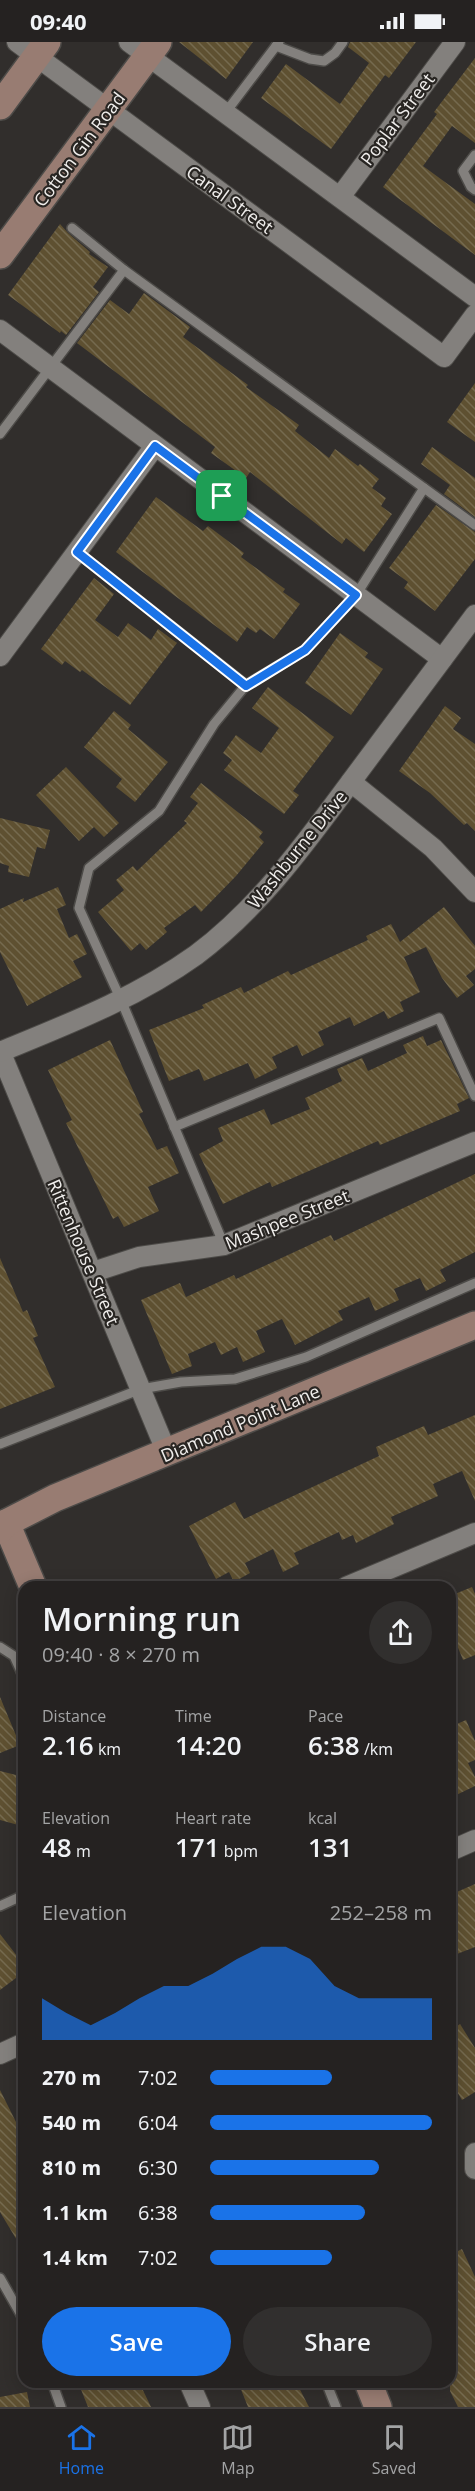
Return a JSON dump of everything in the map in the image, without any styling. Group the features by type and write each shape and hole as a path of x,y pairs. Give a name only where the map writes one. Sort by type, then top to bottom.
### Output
{"street":[{"name":"Poplar Street","path":"340,197 455,42"},
{"path":"0,106 34,47"},
{"name":"Canal Street","path":"34,47 108,109 444,357 469,337"},
{"path":"145,47 226,112 475,297"},
{"name":"Cotton Gin Road","path":"0,255 108,109 145,47"},
{"path":"469,337 475,315"},
{"path":"0,330 442,659"},
{"path":"0,656 155,446"},
{"name":"Washburne Drive","path":"0,1051 121,1000 171,972 241,917 281,875 475,615"},
{"path":"351,782 433,848 475,892"},
{"name":"Rittenhouse Street","path":"0,1051 167,1453"},
{"name":"Mashpee Street","path":"93,1272 139,1257 224,1245 475,1142"},
{"name":"Diamond Point Lane","path":"2,1525 55,1498 475,1325"},
{"path":"2,1525 30,1581"},
{"path":"360,1581 475,1533"},
{"path":"456,1848 475,1840"},
{"path":"0,2054 18,2045"},
{"path":"475,2153 475,2169"},
{"path":"192,2388 200,2407"},
{"path":"370,2388 378,2407"}],"lane":[{"path":"226,112 277,44 310,59 324,61 335,53 343,42"},
{"path":"475,155 463,171 475,190"},
{"path":"72,228 124,270 475,525"},
{"path":"0,434 124,270"},
{"path":"224,1245 121,1000 79,908 89,868 159,811 214,724 246,686 305,650 356,595 424,488"},
{"path":"77,552 246,686"},
{"path":"174,1127 439,1018 475,1096"},
{"path":"0,1444 141,1389 181,1382 235,1379 306,1357 475,1283"},
{"path":"0,1647 14,1656 18,1665"},
{"path":"0,1906 18,1898"},
{"path":"0,2278 18,2310"},
{"path":"54,2388 62,2407"},
{"path":"328,2388 336,2407"}],"building":[{"path":"179,42 253,42 226,79"},
{"path":"350,42 416,42 389,78 385,75 331,149 261,98 286,64 340,104 369,63 348,47"},
{"path":"475,58 475,143 452,126 423,166 475,204 475,255 383,187 437,114 434,112"},
{"path":"60,224 90,252 89,254 108,267 93,287 99,292 66,335 8,295"},
{"path":"144,293 190,327 183,337 299,425 295,431 329,458 335,449 379,479 372,488 386,498 381,506 392,514 364,552 346,538 342,544 250,472 246,478 211,453 215,447 77,343 110,300 129,314"},
{"path":"475,383 475,442 447,422"},
{"path":"432,447 475,478 475,517 444,494 450,485 421,464"},
{"path":"156,497 203,531 208,526 244,553 241,557 285,589 283,592 300,604 274,639 260,629 256,633 247,627 237,642 116,552"},
{"path":"436,505 475,532 475,559 435,611 404,588 408,582 389,568"},
{"path":"94,578 114,594 95,620 118,637 128,623 151,640 158,629 177,643 130,705 82,670 80,672 65,661 62,665 41,649"},
{"path":"340,633 368,653 365,657 383,669 351,715 305,683"},
{"path":"268,687 334,737 293,791 299,795 284,814 224,770 232,760 223,753 236,735 261,753 279,728 252,708"},
{"path":"445,706 461,718 453,729 475,744 475,831 467,823 464,825 430,793 399,771"},
{"path":"114,711 131,725 128,729 168,762 135,802 116,787 122,779 84,747"},
{"path":"66,767 119,823 104,837 94,827 79,841 36,795"},
{"path":"201,783 263,832 259,837 264,842 236,876 201,912 195,905 164,928 167,932 146,950 140,943 131,951 98,912 124,890 116,880 133,866 137,871 187,823 184,821 198,803 190,797"},
{"path":"0,818 50,830 45,849 37,847 29,877 8,872 9,866 0,863"},
{"path":"58,887 66,905 57,909 69,938 77,934 87,954 73,961 82,977 27,1006 0,952 0,909"},
{"path":"444,907 475,946 475,969 466,976 474,985 457,998 442,978 426,947 404,957 420,992 400,1002 404,1011 388,1019 384,1011 354,1026 350,1017 318,1032 324,1045 302,1056 297,1045 272,1057 277,1068 255,1079 248,1063 204,1081 199,1069 169,1081 149,1030 204,1008 202,1005 241,987 244,993 288,971 291,975 368,940 366,936 391,924 400,942"},
{"path":"423,1036 427,1046 441,1040 469,1098 457,1104 460,1111 380,1145 378,1141 272,1187 270,1182 223,1204 199,1154 223,1141 218,1128 264,1109 271,1125 310,1109 305,1098 342,1081 337,1069 362,1058 368,1071 407,1053 403,1045"},
{"path":"110,1040 143,1112 139,1114 157,1150 167,1146 179,1173 148,1187 159,1211 124,1227 118,1216 113,1219 66,1123 72,1120 48,1070"},
{"path":"475,1174 475,1252 440,1270 446,1281 426,1291 420,1278 394,1289 399,1300 375,1311 369,1297 338,1311 343,1320 295,1345 282,1319 256,1331 265,1352 243,1362 237,1347 221,1355 215,1342 188,1354 192,1366 172,1374 141,1300 180,1283 186,1297 234,1275 236,1279 331,1235 334,1241"},
{"path":"0,1258 23,1312 27,1310 38,1336 33,1338 55,1387 0,1409"},
{"path":"475,1415 475,1501 462,1471 433,1484 438,1496 391,1517 394,1524 356,1543 353,1535 342,1540 339,1532 294,1553 299,1564 283,1572 273,1549 245,1563 250,1573 236,1581 234,1581 229,1572 216,1579 189,1526 235,1502 244,1519 379,1456 376,1447 424,1426 428,1435"},
{"path":"472,1587 475,1594 475,1655 463,1660 456,1643 456,1594"},
{"path":"0,1697 18,1740 18,1746 0,1753"},
{"path":"466,1720 475,1741 475,1760 468,1763 475,1777 475,1786 456,1795 456,1724"},
{"path":"0,1771 18,1776 18,1825 0,1820"},
{"path":"475,1884 475,1947 457,1954 456,1951 456,1892"},
{"path":"0,1934 18,1957 18,1976 0,1990"},
{"path":"460,2024 475,2048 475,2092 462,2100 456,2090 456,2027"},
{"path":"0,2090 18,2126 18,2242 0,2212"},
{"path":"462,2249 475,2277 475,2407 458,2407 450,2391 450,2388 456,2388 456,2252"},
{"path":"80,2388 142,2388 151,2407 88,2407"},
{"path":"240,2388 299,2388 309,2407 248,2407"},
{"path":"27,2392 30,2407 0,2407 0,2397"}],"route":[{"path":"155,446 222,496 356,595 305,650 246,686 77,552 155,446"}]}
